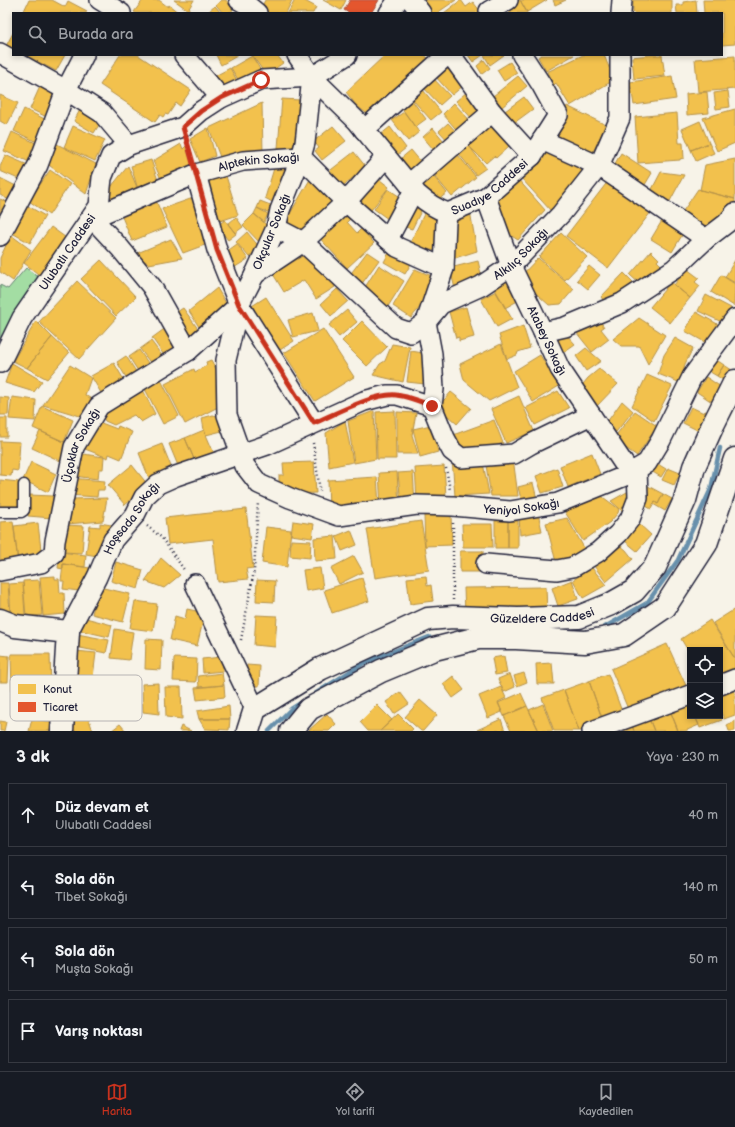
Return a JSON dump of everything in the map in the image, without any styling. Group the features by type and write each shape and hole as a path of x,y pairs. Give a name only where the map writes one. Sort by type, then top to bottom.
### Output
{"main road":[{"name":"Güzeldere Caddesi","path":"255,709 320,669 428,619 453,617 518,619 579,617 611,604 634,591 655,567 685,500 694,467 735,381"},
{"name":"Güzeldere Caddesi","path":"291,731 309,709 381,671 434,649 478,638 516,638 586,642 624,635 665,608 706,544 735,459"},
{"path":"428,619 437,626 439,632 438,640 434,649"},
{"path":"0,620 15,626 68,632 65,675"},
{"path":"248,731 255,709"},
{"path":"62,731 63,721"}],"street":[{"path":"239,0 256,12"},
{"path":"390,12 398,0"},
{"path":"411,0 420,12"},
{"path":"489,6 508,0"},
{"path":"622,0 622,12"},
{"path":"0,53 66,90 102,113 129,145"},
{"path":"0,236 38,165 66,90 83,56"},
{"path":"185,56 221,98"},
{"name":"Suadıye Caddesi","path":"298,56 312,77 357,121 386,157 425,201 437,210 448,213 488,195 532,156 558,115 542,84 523,56"},
{"name":"Ulubatlı Caddesi","path":"0,363 22,318 99,206 102,178 111,156 129,145 183,127 201,111 221,98 261,80 312,77 345,56"},
{"path":"364,130 446,56"},
{"path":"452,56 492,112 532,156"},
{"name":"Alkılıç Sokağı","path":"303,242 396,328 411,333 426,322 441,304 481,286 511,266 561,214 599,166 620,118 620,56"},
{"name":"Okçular Sokağı","path":"240,455 227,415 226,360 239,305 276,228 280,210 301,157 305,143 312,77"},
{"path":"388,239 412,187 492,112"},
{"path":"542,140 599,166 706,239"},
{"name":"Alptekin Sokağı","path":"92,218 196,174 243,161 301,157 346,202 397,247 444,268"},
{"path":"255,274 303,242 346,202 386,157"},
{"path":"196,174 217,250 239,305 312,424"},
{"name":"Atabey Sokağı","path":"488,195 511,266 560,369 591,415 633,471"},
{"path":"448,213 446,222 444,268 426,322 432,354 434,389 432,406 449,445 461,458 514,454 531,444 591,415"},
{"path":"543,332 565,326 622,303 674,269 706,239 727,223 735,213"},
{"path":"92,218 120,248 152,287 188,352"},
{"path":"276,228 303,242"},
{"name":"Üçoklar Sokağı","path":"0,571 41,563 54,553 55,541 74,446 99,406 188,352 239,305"},
{"name":"Yeniyol Sokağı","path":"240,455 245,466 259,484 290,498 339,516 417,505 453,506 510,511 558,503 625,476 647,463 661,440 692,377 735,319"},
{"name":"Hoşsada Sokağı","path":"68,632 97,577 113,540 135,515 144,497 158,484 176,476 267,445 364,401 387,395 397,395 432,406"},
{"path":"486,564 557,570 573,567 598,552 618,534 630,519 638,498 633,471"},
{"path":"195,584 255,709"},
{"path":"723,684 735,679"},
{"path":"592,731 687,696"}],"lane":[{"path":"0,512 21,512 24,510 24,485"}],"path":[{"path":"183,127 196,174"},
{"path":"312,424 323,510"},
{"path":"449,445 442,450 453,506 453,617"},
{"path":"235,668 254,571 259,484"},
{"path":"135,515 162,538 195,584"}],"green space":[{"path":"26,268 41,279 0,354 0,285 8,289"}],"building: Konut":[{"path":"29,0 52,0 65,7 68,1 87,11 86,12 23,12"},
{"path":"143,0 159,0 178,12 134,12"},
{"path":"174,0 194,0 188,10"},
{"path":"222,0 226,0 233,10 230,12 222,12 216,5"},
{"path":"265,0 292,0 286,12 260,11"},
{"path":"295,0 303,0 316,7 314,12 289,12"},
{"path":"323,0 346,0 341,10"},
{"path":"419,0 456,0 438,12 427,12"},
{"path":"461,0 466,7 473,2 480,11 478,12 445,12"},
{"path":"515,0 520,0 526,12 510,12 506,5"},
{"path":"520,0 547,0 527,12"},
{"path":"553,0 566,0 555,5"},
{"path":"633,0 672,0 672,12 633,12"},
{"path":"696,0 697,12 677,12 676,5 683,5 683,2"},
{"path":"703,0 735,0 735,44 723,45 723,12 704,12"},
{"path":"215,6 220,12 208,12"},
{"path":"12,35 12,49 6,46"},
{"path":"27,56 64,56 56,71"},
{"path":"119,56 140,56 191,90 180,106 176,103 168,115 165,114 163,117 160,115 155,122 100,85"},
{"path":"216,56 237,56 221,65"},
{"path":"252,56 263,74 242,86 231,68"},
{"path":"253,56 278,56 283,63 266,75"},
{"path":"384,56 426,56 431,62 372,118 356,105 346,92"},
{"path":"469,56 482,56 473,62"},
{"path":"485,56 503,56 490,65"},
{"path":"540,56 572,56 546,71 538,57"},
{"path":"581,56 604,56 614,80 570,106 556,83 554,85 547,72"},
{"path":"662,56 665,76 634,79 632,57"},
{"path":"735,56 735,89 698,92 695,59"},
{"path":"484,60 490,68 482,74 477,66"},
{"path":"510,62 517,73 504,81 497,70"},
{"path":"446,66 464,85 452,95 435,76"},
{"path":"230,68 239,84 220,94 210,74 213,72 215,76"},
{"path":"518,76 527,86 502,107 493,96"},
{"path":"672,76 676,99 634,105 630,82"},
{"path":"432,77 450,96 440,105 422,86"},
{"path":"42,82 63,92 51,119 30,109"},
{"path":"423,90 441,112 431,120 412,99"},
{"path":"728,91 730,107 716,109 714,93"},
{"path":"467,92 485,113 475,122 456,101"},
{"path":"707,92 709,113 687,115 686,94"},
{"path":"0,95 18,103 7,125 0,121"},
{"path":"524,97 533,109 514,123 505,111"},
{"path":"282,99 300,100 296,149 278,148"},
{"path":"411,99 426,119 415,127 401,107"},
{"path":"262,103 263,154 220,157 209,128"},
{"path":"454,103 473,124 461,135 443,114"},
{"path":"567,106 606,125 590,158 551,139"},
{"path":"81,108 102,120 94,133 74,121"},
{"path":"24,109 53,123 43,145 14,131"},
{"path":"735,109 735,143 717,151 703,118"},
{"path":"404,112 419,132 408,141 392,120"},
{"path":"677,113 679,143 683,143 684,158 680,160 638,163 635,117"},
{"path":"700,121 709,143 691,150 682,129"},
{"path":"448,123 460,136 451,144 439,131"},
{"path":"73,126 105,140 95,161 64,147"},
{"path":"333,126 346,141 322,160 315,151 319,148 314,141"},
{"path":"490,126 509,146 496,158 494,156 486,163 466,143"},
{"path":"390,127 406,148 391,160 374,140"},
{"path":"208,128 215,156 200,162 190,139"},
{"path":"433,128 449,147 439,156 423,137"},
{"path":"12,132 40,145 32,163 4,151"},
{"path":"55,143 96,164 86,194 45,162"},
{"path":"709,143 714,153 696,161 691,150"},
{"path":"181,144 183,149 186,146 193,168 164,186 153,161"},
{"path":"469,146 486,168 476,175 459,154"},
{"path":"548,149 584,172 551,211 521,178"},
{"path":"411,150 426,168 414,178 399,160"},
{"path":"354,152 366,167 339,189 327,173"},
{"path":"621,153 652,173 643,188 612,169"},
{"path":"5,155 30,166 23,181 0,171"},
{"path":"458,155 476,177 452,197 434,175"},
{"path":"735,159 735,199 700,190 705,165"},
{"path":"151,160 160,186 139,193 131,166"},
{"path":"275,165 290,170 276,204 265,198"},
{"path":"128,166 139,192 115,205 107,192"},
{"path":"50,170 70,184 49,215 29,201"},
{"path":"661,172 684,175 670,201 649,195"},
{"path":"431,173 447,193 434,203 418,183"},
{"path":"226,176 238,215 217,222 205,182"},
{"path":"312,176 339,204 299,238 284,224"},
{"path":"375,176 389,187 368,214 354,203"},
{"path":"612,176 654,208 608,268 566,236"},
{"path":"516,177 545,210 518,240 507,233 496,200"},
{"path":"0,178 20,188 13,202 0,195"},
{"path":"388,189 402,198 388,219 374,209"},
{"path":"698,189 735,199 735,203 703,236 679,217"},
{"path":"196,197 210,243 183,253 162,209"},
{"path":"155,198 167,227 132,241 120,212"},
{"path":"0,199 12,204 0,228"},
{"path":"260,201 273,206 270,213 257,208"},
{"path":"408,204 423,207 412,229 402,226"},
{"path":"28,206 45,216 30,243 12,233"},
{"path":"257,208 268,214 264,222 254,214"},
{"path":"342,208 351,218 347,222 357,233 361,229 374,243 347,268 315,233"},
{"path":"470,211 477,251 452,259 455,218"},
{"path":"425,212 445,217 440,252 409,245"},
{"path":"254,214 269,227 261,244 243,225"},
{"path":"666,214 687,227 672,252 651,239"},
{"path":"236,217 243,227 235,233 228,224"},
{"path":"225,220 236,234 228,240 217,226"},
{"path":"51,227 69,240 42,277 24,263"},
{"path":"247,232 260,248 249,257 236,242"},
{"path":"561,233 587,257 565,280 539,257"},
{"path":"11,235 31,250 13,281 0,272 0,258"},
{"path":"171,239 182,258 149,264 135,254"},
{"path":"237,244 248,259 232,269 222,255"},
{"path":"391,249 412,262 405,274 384,262"},
{"path":"651,251 659,259 657,261 663,267 644,288 630,275"},
{"path":"367,252 379,260 361,285 349,276"},
{"path":"307,253 318,259 335,287 316,299 304,280 284,292 273,274"},
{"path":"538,258 574,289 561,304 549,305 519,278"},
{"path":"101,260 136,297 116,316 81,279"},
{"path":"735,260 735,283 725,277"},
{"path":"478,261 483,282 455,289 450,268"},
{"path":"379,265 404,281 387,308 362,292"},
{"path":"589,266 600,275 588,289 577,280"},
{"path":"415,269 434,277 426,300 411,318 393,306"},
{"path":"687,269 699,278 695,282 700,286 690,298 674,285"},
{"path":"624,273 640,289 609,307 601,297"},
{"path":"721,275 735,284 734,306 711,292"},
{"path":"509,276 521,299 505,308 492,285"},
{"path":"77,281 116,318 79,359 39,322"},
{"path":"671,282 690,298 670,323 650,307"},
{"path":"217,288 227,305 201,330 189,311"},
{"path":"337,289 348,301 331,316 321,304"},
{"path":"496,291 512,319 497,327 481,299"},
{"path":"706,295 731,308 724,323 698,311"},
{"path":"266,297 294,341 272,355 244,311"},
{"path":"466,307 474,337 459,341 459,337 456,338 449,312"},
{"path":"183,308 201,333 189,342 171,316"},
{"path":"347,310 357,322 339,337 329,325"},
{"path":"696,312 721,326 710,345 685,331"},
{"path":"313,313 318,331 293,337 288,320"},
{"path":"597,316 604,327 601,329 609,339 592,352 576,332"},
{"path":"639,318 665,335 648,364 639,346 621,346 613,339"},
{"path":"36,321 52,337 27,368 13,361"},
{"path":"362,321 387,347 367,366 342,341"},
{"path":"523,326 530,348 518,352 517,355 507,359 499,335"},
{"path":"167,327 184,350 168,361 152,338"},
{"path":"323,329 354,377 315,401 284,353"},
{"path":"566,334 575,344 561,354 553,343"},
{"path":"52,337 69,353 47,379 27,368"},
{"path":"675,338 693,348 685,364 681,383 658,374 664,355"},
{"path":"151,341 166,361 155,369 140,349"},
{"path":"392,344 410,347 403,382 373,375 380,364 385,361"},
{"path":"501,344 517,387 489,401 464,380 460,364"},
{"path":"586,348 601,361 586,371 576,356"},
{"path":"139,350 153,370 142,377 129,357"},
{"path":"411,351 429,354 425,384 407,382"},
{"path":"540,355 559,386 533,402 514,371"},
{"path":"126,356 140,378 130,384 117,362"},
{"path":"712,357 724,365 717,376 705,369"},
{"path":"211,360 223,382 218,413 216,408 185,424 165,384 194,369 195,372 207,365 206,362"},
{"path":"12,363 42,381 34,392 5,383"},
{"path":"114,363 127,385 104,398 91,376"},
{"path":"70,365 91,378 85,395 93,400 80,416 43,405"},
{"path":"724,365 735,372 729,384 717,376"},
{"path":"599,369 618,384 596,407 579,389 588,378"},
{"path":"647,375 672,386 654,421 632,406"},
{"path":"706,377 727,391 718,406 697,392"},
{"path":"160,378 179,416 163,424 144,387"},
{"path":"143,390 155,414 141,422 134,415 114,425 105,421 100,412"},
{"path":"558,391 569,408 535,425 526,408"},
{"path":"451,392 471,408 457,424 438,407"},
{"path":"519,396 534,431 506,443 491,409"},
{"path":"0,397 9,398 8,415 0,415"},
{"path":"12,397 36,400 35,421 9,419"},
{"path":"622,401 633,411 616,432 607,422"},
{"path":"42,406 73,420 64,442 33,428"},
{"path":"691,407 713,415 705,434 683,423"},
{"path":"374,411 376,459 354,463 348,421"},
{"path":"395,411 396,459 377,459 376,412"},
{"path":"635,411 657,426 637,456 613,439"},
{"path":"397,412 416,413 412,435 418,454 397,454"},
{"path":"213,415 225,418 222,431 206,435 202,418"},
{"path":"0,418 7,418 7,437 0,437"},
{"path":"494,420 503,443 462,458 453,435"},
{"path":"96,421 117,429 118,426 132,432 121,459 109,454 108,458 85,449"},
{"path":"345,421 353,462 329,467 326,433"},
{"path":"431,425 438,452 420,457 413,429"},
{"path":"204,430 216,458 197,466 185,438"},
{"path":"40,431 72,445 65,463 32,448"},
{"path":"185,438 197,466 181,473 169,444"},
{"path":"0,441 20,442 18,471 12,470 11,476 0,475"},
{"path":"162,444 174,474 151,483 139,453"},
{"path":"76,453 104,457 103,469 99,469 98,479 73,476"},
{"path":"592,453 600,474 568,487 560,466"},
{"path":"482,458 489,494 455,496 452,459"},
{"path":"513,458 518,496 491,496 485,459"},
{"path":"31,462 56,474 48,492 23,480"},
{"path":"314,462 316,493 284,494 284,485 279,485 279,475 284,475 283,463"},
{"path":"656,463 666,469 661,477 651,471"},
{"path":"132,465 148,485 125,505 108,485"},
{"path":"444,466 446,496 417,499 415,468"},
{"path":"557,468 563,487 542,493 536,476"},
{"path":"668,468 680,473 674,485 662,480"},
{"path":"397,472 399,505 381,506 379,473"},
{"path":"413,472 415,504 401,505 398,473"},
{"path":"377,477 379,506 329,509 328,480"},
{"path":"69,478 105,481 104,490 98,490 97,497 67,495"},
{"path":"0,480 19,482 18,500 22,501 21,509 0,507"},
{"path":"533,483 537,499 522,503 518,487"},
{"path":"648,486 663,494 658,504 655,502 651,509 639,502"},
{"path":"627,492 636,495 627,515 611,501"},
{"path":"663,494 672,499 665,511 653,504 655,502 658,504"},
{"path":"29,495 53,496 52,518 28,516"},
{"path":"600,495 619,509 618,513 610,522 583,541 565,512"},
{"path":"107,498 103,521 67,524 72,499"},
{"path":"246,509 253,568 246,569 248,579 218,582 213,539 168,544 165,518"},
{"path":"538,513 542,531 520,535 519,514"},
{"path":"451,515 452,545 425,546 424,516"},
{"path":"567,518 587,553 557,566 546,523"},
{"path":"13,521 18,562 0,564 0,522"},
{"path":"293,521 314,524 312,538 291,535"},
{"path":"421,521 429,570 375,578 367,529"},
{"path":"495,521 508,521 508,548 495,548"},
{"path":"508,521 518,521 518,548 508,548"},
{"path":"38,523 42,559 18,562 14,526"},
{"path":"100,523 111,525 109,539 103,557 86,554 90,526 100,527"},
{"path":"462,524 492,524 493,547 463,547"},
{"path":"639,524 651,535 637,551 625,541"},
{"path":"65,525 84,526 82,553 63,552"},
{"path":"266,527 291,530 287,567 262,563"},
{"path":"351,530 357,545 342,551 336,536"},
{"path":"335,536 337,559 315,561 314,538"},
{"path":"291,540 311,541 310,558 290,556"},
{"path":"621,546 633,559 606,582 594,566"},
{"path":"460,551 483,551 483,572 460,572"},
{"path":"60,552 86,555 85,567 63,564 63,569 58,568"},
{"path":"354,556 363,572 339,584 331,568"},
{"path":"161,558 180,575 164,588 145,581"},
{"path":"116,562 143,570 138,589 111,581"},
{"path":"63,564 90,568 87,592 63,589 64,581 61,581"},
{"path":"320,568 323,588 306,591 303,570"},
{"path":"592,568 606,585 583,598 573,580"},
{"path":"55,576 55,579 59,579 60,593 64,593 65,614 43,616 40,577"},
{"path":"426,576 427,586 431,585 433,601 410,604 407,578"},
{"path":"362,578 369,601 332,613 324,590"},
{"path":"39,580 42,615 26,617 23,581"},
{"path":"257,580 275,581 274,602 256,601"},
{"path":"572,580 578,599 558,606 552,588"},
{"path":"0,583 8,583 10,614 0,615"},
{"path":"23,583 25,615 11,616 9,584"},
{"path":"99,587 130,594 123,622 92,614"},
{"path":"546,587 547,612 465,613 464,588"},
{"path":"135,601 157,604 153,631 130,628"},
{"path":"187,609 205,613 197,646 170,640 175,616 185,619"},
{"path":"735,609 735,659 713,623"},
{"path":"256,615 277,616 275,647 254,645"},
{"path":"82,617 112,625 109,637 79,630"},
{"path":"710,620 735,659 735,673 723,680 723,647 687,647 687,649 681,639"},
{"path":"115,629 133,632 129,660 111,658"},
{"path":"77,634 109,640 106,653 75,647"},
{"path":"146,639 162,640 161,670 145,669"},
{"path":"667,644 687,690 631,716 611,669"},
{"path":"76,651 96,653 93,675 72,675"},
{"path":"11,654 50,654 51,675 12,675"},
{"path":"0,655 9,656 8,682 0,682"},
{"path":"504,656 507,673 495,675 492,658"},
{"path":"222,657 223,671 203,673 202,659"},
{"path":"174,658 197,659 196,682 173,681"},
{"path":"552,663 554,684 537,684 536,664"},
{"path":"247,665 260,666 259,686 247,686"},
{"path":"222,673 224,685 199,687 198,676"},
{"path":"524,673 527,682 517,686 514,676"},
{"path":"510,674 515,687 504,692 498,679"},
{"path":"608,674 624,717 604,724 589,681"},
{"path":"453,676 464,690 453,698 443,684"},
{"path":"589,681 604,724 585,731 579,731 564,690"},
{"path":"158,683 159,714 143,712 142,684"},
{"path":"224,685 225,697 197,700 195,688"},
{"path":"165,687 181,687 182,719 166,717"},
{"path":"501,687 506,698 498,702 502,712 488,718 479,696"},
{"path":"735,689 735,715 724,719 723,717 723,694"},
{"path":"564,690 579,731 554,731 542,698"},
{"path":"400,692 409,704 394,714 386,702"},
{"path":"521,693 527,706 504,716 498,703"},
{"path":"420,700 437,715 423,731 421,731 405,717"},
{"path":"687,703 687,719 696,719 699,725 685,731 678,731 668,705"},
{"path":"543,704 553,731 539,731 529,710"},
{"path":"377,705 392,720 380,731 368,731 360,722"},
{"path":"668,705 678,730 654,731 647,713"},
{"path":"229,706 230,719 199,719 197,711"},
{"path":"527,706 539,731 511,731 504,716"},
{"path":"647,713 654,731 634,731 630,720"},
{"path":"327,714 336,724 329,731 309,730"},
{"path":"398,714 413,729 411,731 380,731"},
{"path":"199,719 230,719 229,730 205,729"},
{"path":"501,719 505,731 477,730"},
{"path":"696,719 722,720 700,728"},
{"path":"630,720 634,731 613,731"},
{"path":"0,721 6,722 4,731 0,731"},
{"path":"32,721 59,723 57,731 29,731"},
{"path":"65,721 89,721 93,731 68,731"},
{"path":"735,721 735,731 729,731 727,725"},
{"path":"120,724 126,731 111,731"},
{"path":"181,726 191,731 179,731"}],"building: Ticaret":[{"path":"350,0 379,0 372,12 347,12 344,10"}],"waterway":[{"path":"605,627 647,603 678,560 711,489 720,448"},
{"path":"315,694 362,664 429,637"},
{"path":"269,731 291,709 304,701"}],"route":[{"path":"261,80 221,98 201,111 183,127 217,250 239,305 314,423 364,401 387,395 397,395 432,406"}]}
